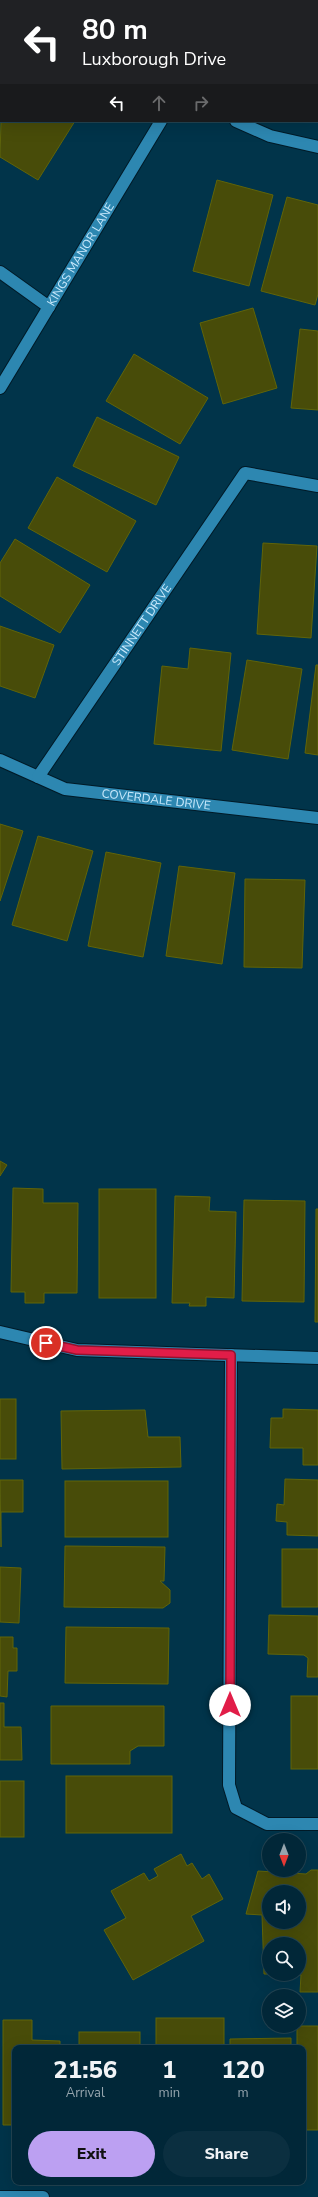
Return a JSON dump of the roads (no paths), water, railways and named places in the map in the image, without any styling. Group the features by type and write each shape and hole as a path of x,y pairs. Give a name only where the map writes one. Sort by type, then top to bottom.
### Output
{"street":[{"name":"KINGS MANOR LANE","path":"0,388 160,122"},
{"path":"238,122 270,136 318,147"},
{"path":"0,272 49,307"},
{"name":"STINNETT DRIVE","path":"38,777 244,473 318,486"},
{"name":"COVERDALE DRIVE","path":"0,760 65,789 318,818"},
{"path":"0,1332 77,1350 318,1358"},
{"path":"231,1355 229,1785 236,1808 267,1824 318,1824"},
{"path":"0,2197 43,2197"}]}
